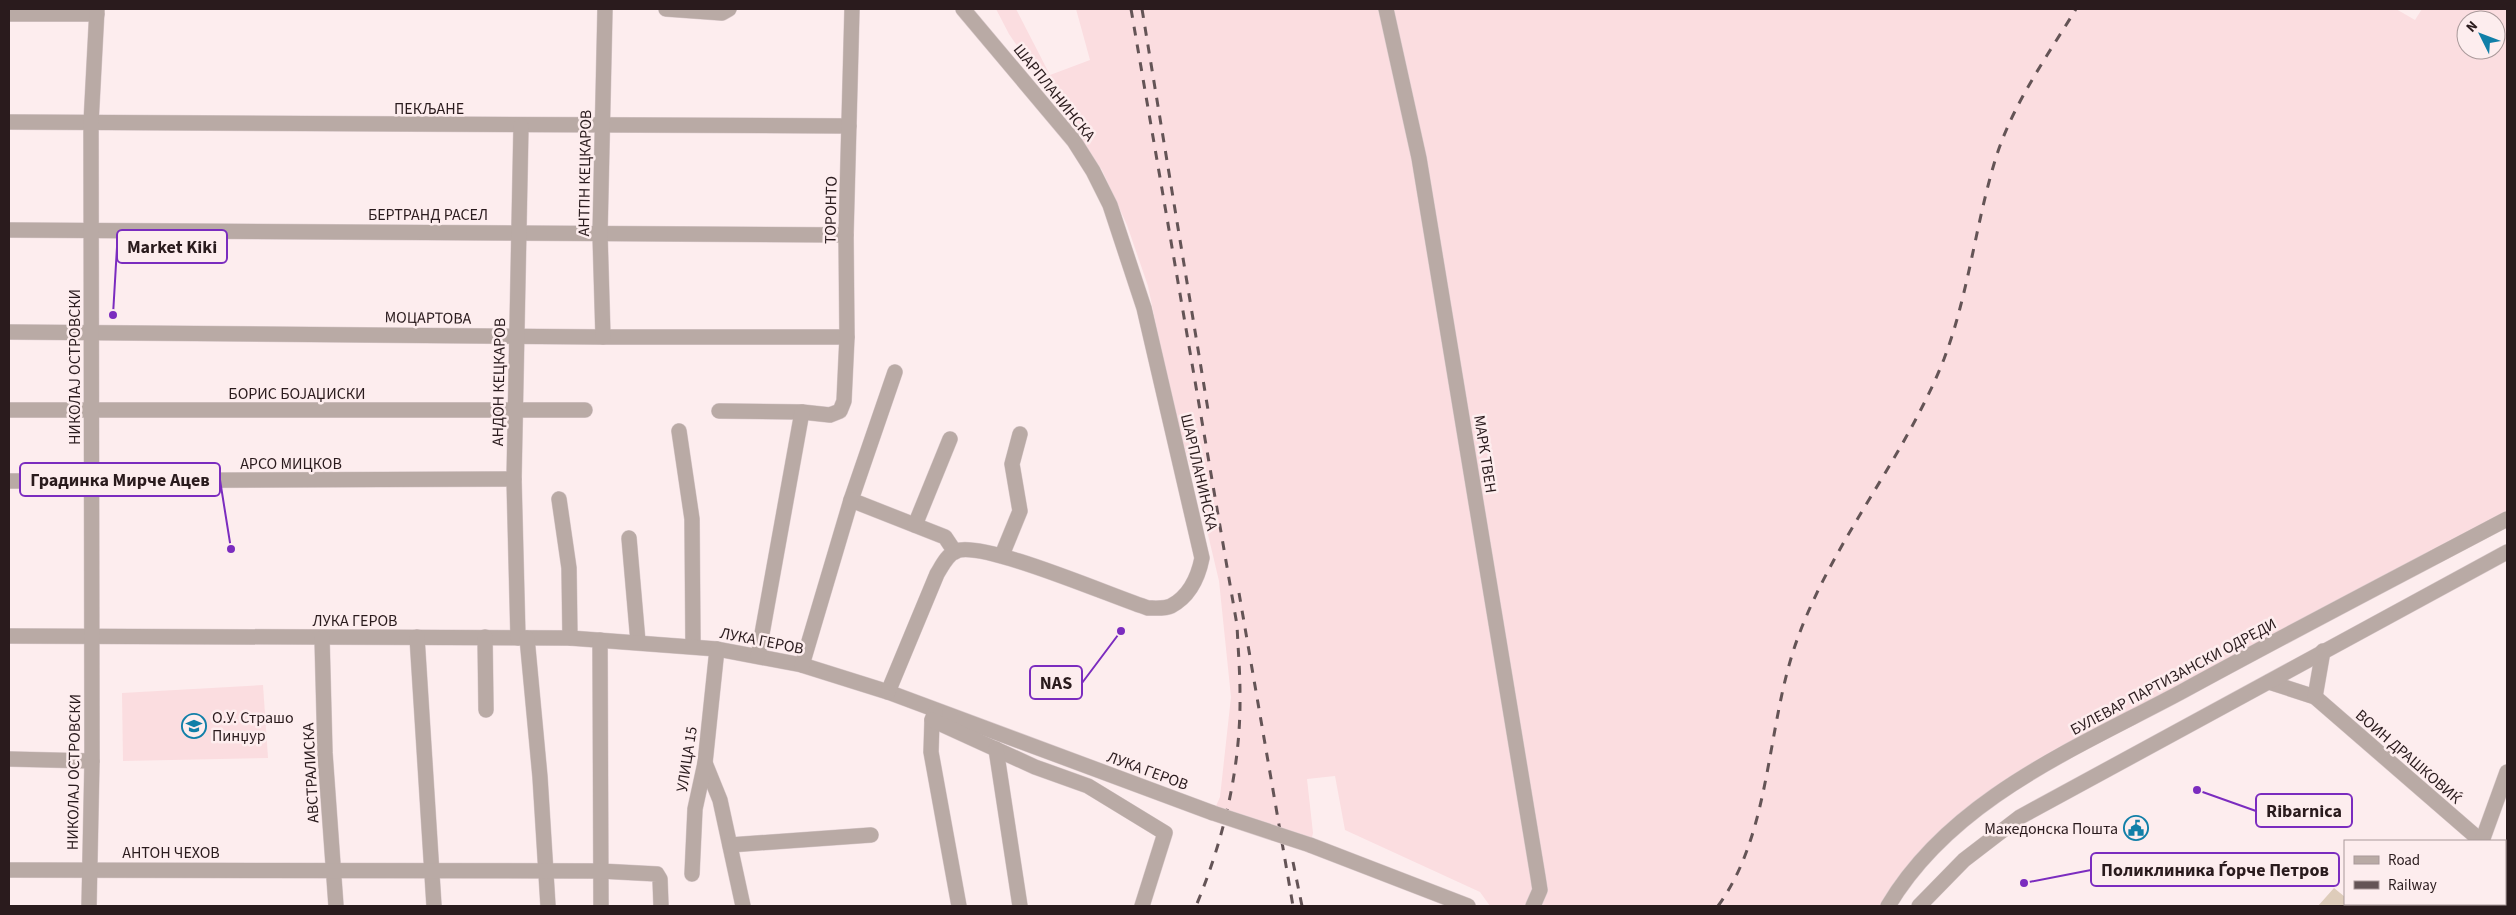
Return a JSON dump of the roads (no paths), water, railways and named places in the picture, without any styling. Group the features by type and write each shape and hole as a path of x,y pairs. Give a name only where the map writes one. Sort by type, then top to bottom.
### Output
{"street":[{"name":"АНТПН КЕЦКАРОВ","path":"603,337 600,234 605,9"},
{"path":"666,9 722,13 729,9"},
{"name":"ТОРОНТО","path":"802,412 830,415 840,411 844,400 848,337 846,235 852,9"},
{"name":"ШАРПЛАНИНСКА","path":"955,552 970,548 1002,555 1148,608 1170,607 1187,592 1198,579 1202,558 1144,308 1110,205 1093,171 1074,141 963,9"},
{"name":"МАРК ТВЕН","path":"1386,9 1419,158 1538,877 1540,890 1533,906"},
{"path":"9,14 97,12"},
{"name":"НИКОЛАЈ ОСТРОВСКИ","path":"89,906 92,761 92,331 90,230 91,123 97,12"},
{"name":"ПЕКЉАНЕ","path":"9,122 521,126 849,126"},
{"name":"АНДОН КЕЦКАРОВ","path":"521,126 514,479 523,638 540,777 544,872 548,906"},
{"name":"БЕРТРАНД РАСЕЛ","path":"9,230 846,235"},
{"name":"МОЦАРТОВА","path":"9,332 848,337"},
{"path":"802,665 851,500 895,372"},
{"name":"БОРИС БОЈАЏИСКИ","path":"9,410 585,410"},
{"path":"719,411 802,412 758,656"},
{"path":"679,431 692,519 693,646"},
{"path":"1002,555 1020,512 1012,464 1020,434"},
{"path":"915,525 950,439"},
{"name":"АРСО МИЦКОВ","path":"9,481 514,479"},
{"path":"559,499 568,568 570,638"},
{"path":"851,500 945,537 955,552 945,561 937,574 888,692"},
{"name":"БУЛЕВАР ПАРТИЗАНСКИ ОДРЕДИ","path":"1888,903 1948,832 2006,789 2097,736 2507,518"},
{"path":"628,538 638,642"},
{"path":"1919,906 1964,860 2007,825 2507,552"},
{"name":"ЛУКА ГЕРОВ","path":"9,636 570,638 693,646 758,656 802,665 888,692 934,715 1310,845 1468,906"},
{"path":"417,637 434,906"},
{"path":"485,637 486,710"},
{"name":"АВСТРАЛИСКА","path":"322,638 324,753 336,906"},
{"path":"600,640 601,906"},
{"name":"УЛИЦА 15","path":"692,874 695,809 705,763 717,649"},
{"path":"2315,697 2323,652"},
{"name":"ВОИН ДРАШКОВИЌ","path":"2269,682 2315,697 2480,840"},
{"path":"959,906 931,752 934,715 996,749 1088,786 1165,833 1142,906"},
{"path":"996,749 1020,906"},
{"path":"9,759 92,761"},
{"path":"705,763 720,800 743,906"},
{"path":"2481,840 2507,772"},
{"path":"730,845 870,834"},
{"name":"АНТОН ЧЕХОВ","path":"9,870 600,871 657,874 660,879 661,906"}],"railway":[{"path":"1131,9 1237,625 1240,721 1234,775 1215,855 1196,906"},
{"path":"1142,9 1209,416"},
{"path":"1718,906 1736,877 1749,845 1759,812 1779,707 1797,640 1812,603 1830,568 1910,431 1944,359 1959,311 1987,188 2001,143 2019,103 2076,9"},
{"path":"1239,593 1293,906"},
{"path":"1293,862 1302,906"}],"place":[{"name":"Market Kiki","path":"113,315"},
{"name":"Градинка Мирче Ацев","path":"231,549"},
{"name":"NAS","path":"1121,631"},
{"name":"О.У. Страшо Пинџур","path":"194,726"},
{"name":"Ribarnica","path":"2197,790"},
{"name":"Македонска Пошта","path":"2136,828"},
{"name":"Поликлиника Ѓорче Петров","path":"2024,883"}]}
